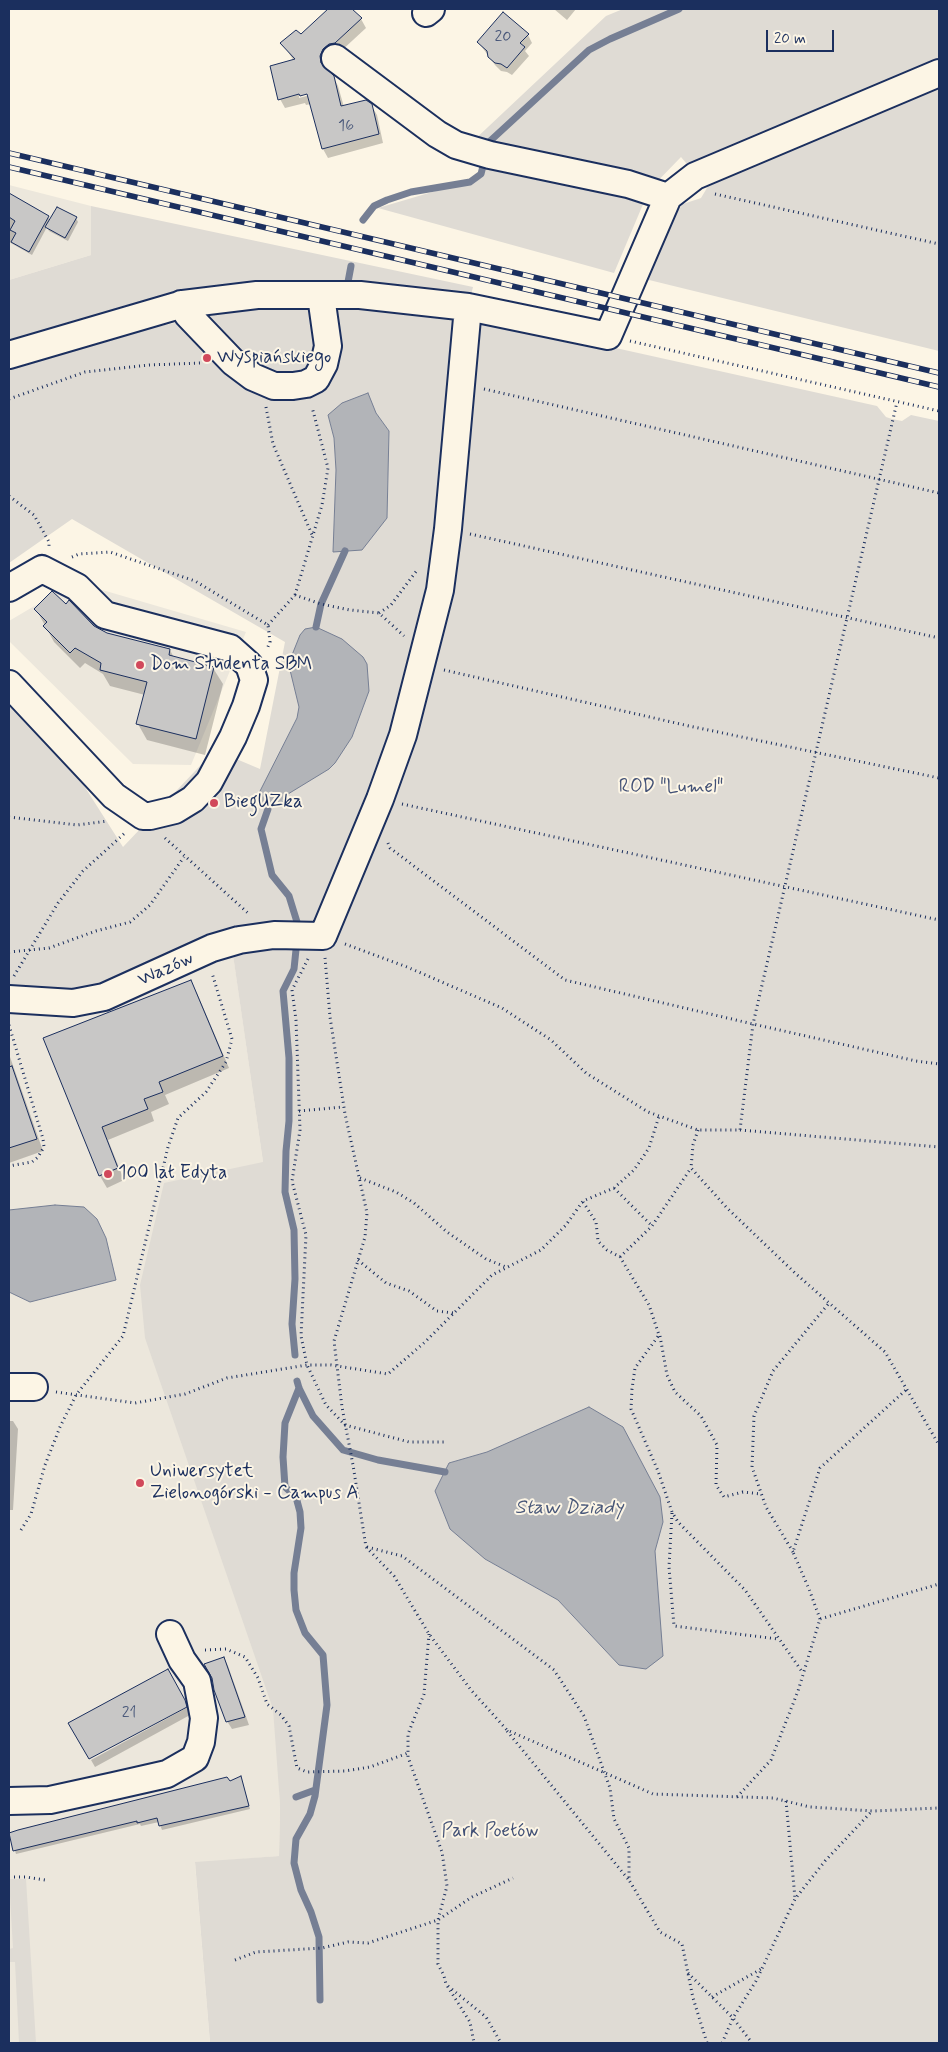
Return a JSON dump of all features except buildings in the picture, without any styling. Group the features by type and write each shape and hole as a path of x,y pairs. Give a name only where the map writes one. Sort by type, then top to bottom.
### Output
{"street":[{"path":"335,58 456,146 618,182 675,192"},
{"path":"9,355 181,304 258,295 360,295 468,307 608,336 675,192 695,176 939,73"},
{"path":"181,304 188,315 228,356 256,378 274,386 306,384 316,379 324,364 328,346 321,296"},
{"path":"316,942 380,799 430,661 448,529 468,307"},
{"path":"9,588 49,566 78,587 105,615 230,648 249,665 254,680 233,737 209,782 193,799 175,810 150,816 143,816 114,796 9,684"},
{"name":"Wazów","path":"9,999 73,1003 104,997 212,948 239,940 279,936 316,942"},
{"path":"9,1801 50,1800 167,1774 195,1758 201,1742 204,1718 197,1681 174,1643"}],"path":[{"path":"675,192 939,244"},
{"path":"608,336 939,411"},
{"path":"9,399 85,372 149,365 205,363 228,356"},
{"path":"256,378 266,407 274,444 313,538"},
{"path":"254,680 270,642 268,625 295,595 322,505 328,468 306,384"},
{"path":"475,387 939,494"},
{"path":"740,1130 753,1024 897,402"},
{"path":"9,496 34,515 49,542 49,566 79,554 110,552 195,581 268,625"},
{"path":"448,529 939,638"},
{"path":"379,613 392,604 421,565 434,558 444,557"},
{"path":"295,595 328,606 379,613 430,661 816,752 939,778"},
{"path":"380,799 939,920"},
{"path":"9,817 78,825 143,816"},
{"path":"143,816 184,857 279,936"},
{"path":"9,984 58,903 83,871 143,816"},
{"path":"386,838 390,848 564,980 916,1061 939,1064"},
{"path":"9,952 49,948 96,931 130,922 150,905 184,857"},
{"path":"316,942 292,990 296,1020 300,1130 292,1181 306,1235 301,1336 305,1365 326,1405 345,1425 409,1442 447,1442"},
{"path":"316,942 407,967 502,1008 551,1040 586,1073 648,1112 698,1130 740,1130 939,1147"},
{"path":"316,942 346,1114 367,1213 365,1237 334,1341 345,1425 354,1465 366,1547 394,1576 429,1634 471,1690 507,1730 629,1880 660,1932 682,1944 693,1998 707,2043"},
{"path":"21,1530 31,1514 45,1465 60,1427 76,1395 123,1336 168,1147 178,1118 206,1092 226,1062 232,1039 206,952"},
{"path":"9,1026 44,1147 38,1157 32,1162 9,1166"},
{"path":"299,1111 344,1107"},
{"path":"21,1387 135,1404 185,1394 227,1378 305,1365 338,1366 388,1374 425,1342 492,1276 540,1250 566,1224 583,1202 614,1188 634,1170 649,1148 659,1116"},
{"path":"620,1257 652,1226 691,1168 693,1145 698,1130"},
{"path":"691,1168 727,1208 829,1303 885,1352 939,1445"},
{"path":"360,1178 396,1192 414,1203 446,1232 486,1259 507,1268"},
{"path":"614,1188 652,1226"},
{"path":"583,1202 596,1222 598,1241 620,1257 649,1304 659,1335 667,1375 675,1392 701,1416 717,1445 716,1485 724,1497 743,1492 761,1494"},
{"path":"358,1260 386,1283 410,1291 437,1311 454,1314"},
{"path":"737,1797 771,1760 803,1673 820,1619 810,1589 793,1552 766,1507 752,1467 754,1416 773,1371 829,1303"},
{"path":"659,1335 635,1368 631,1409 658,1471 672,1512 678,1522 745,1590 803,1673"},
{"path":"793,1552 820,1468 907,1389"},
{"path":"672,1512 669,1567 674,1626 779,1639"},
{"path":"366,1547 402,1556 554,1670 584,1716 610,1788 614,1819 629,1848 629,1880"},
{"path":"820,1619 939,1584"},
{"path":"429,1634 424,1694 408,1734 408,1753 442,1852 447,1886 438,1920 438,1964 446,1984 470,2022 474,2043"},
{"path":"174,1643 226,1649 245,1657 258,1678 267,1704 281,1715 289,1726 297,1768 308,1772 345,1771 370,1767 408,1753"},
{"path":"507,1730 653,1794 773,1798 810,1807 872,1811 939,1808"},
{"path":"786,1801 796,1899"},
{"path":"722,2043 732,2018 762,1968 796,1899 825,1861 872,1811"},
{"path":"9,1877 45,1880"},
{"path":"235,1960 256,1952 322,1948 348,1942 368,1943 438,1920 472,1897 513,1878"},
{"path":"712,1997 762,1968"},
{"path":"688,1972 732,2018 752,2043"},
{"path":"446,1984 486,2017 501,2043"}],"shaded area":[{"path":"9,185 91,206 91,255 9,280"},
{"path":"75,582 246,632 191,765 133,764 9,641 9,621"},
{"name":"Uniwersytet Zielonogórski - Campus A","path":"232,947 263,1162 280,1804 279,1856 195,1863 210,2043 9,2043 9,1006"}],"green space":[{"path":"623,9 939,9 939,351 645,279 671,219 683,204 701,198 707,188 681,157 649,190 614,273 378,208 483,177 471,143 606,16"},
{"path":"91,206 473,287 469,303 343,291 9,343 9,280 91,255"},
{"path":"287,304 458,313 877,406 886,417 892,419 902,421 911,415 939,421 939,2043 210,2043 195,1862 279,1856 280,1804 273,1709 145,1338 140,1285 164,1183 263,1162 232,948 71,1006 9,1004 9,693 60,748 123,847 215,750 260,769 285,642 72,519 9,563 9,368 155,327 239,310","holes":["376,413 389,431 387,518 333,552 336,470 334,438 328,415","487,1452 663,1522 619,1665 558,1600 485,1559 450,1463"]},
{"path":"9,1879 26,1879 36,2043 19,2043 15,1962 9,1962 9,1949 13,1948"}],"water":[{"path":"368,393 376,413 389,431 387,518 362,550 333,552 336,470 334,438 328,415 342,403"},
{"path":"316,627 342,639 363,657 367,664 369,691 352,737 335,763 329,769 288,794 282,803 268,809 255,801 297,718 299,707 290,670 292,655 300,635 305,629"},
{"path":"55,1205 84,1207 97,1219 106,1238 116,1280 30,1302 9,1292 9,1210"},
{"name":"Staw Dziady","path":"589,1407 623,1427 660,1497 663,1522 655,1551 663,1656 646,1669 619,1665 558,1600 485,1559 450,1529 435,1491 449,1463 487,1452"}],"waterway":[{"path":"363,220 374,206 387,200 411,192 470,182 481,174 489,142 589,50 679,9"},
{"path":"348,282 351,266"},
{"path":"316,627 321,604 345,551"},
{"path":"268,809 261,829 272,875 289,896 297,922 297,930"},
{"path":"295,1355 292,1324 295,1279 294,1230 285,1192 289,1121 289,1058 283,991 294,969 297,940"},
{"path":"297,1381 313,1416 343,1450 378,1460 445,1472"},
{"path":"299,1388 285,1423 283,1457 285,1487 296,1497 300,1512 301,1528 294,1573 294,1590 296,1610 305,1633 323,1655 327,1705 315,1796 310,1814 296,1839 294,1863 301,1890 319,1937 320,2000"},
{"path":"296,1797 315,1790"}],"railway":[{"path":"9,153 939,373"},
{"path":"9,167 939,387"}],"place":[{"name":"Wyspiańskiego","path":"207,358"},
{"name":"Dom Studenta SBM","path":"140,665"},
{"name":"BiegUZka","path":"214,803"},
{"name":"100 lat Edyta","path":"108,1174"},
{"name":"Uniwersytet Zielonogórski - Campus A","path":"140,1483"}],"park label":[{"name":"ROD \"Lumel\"","path":"671,788"},
{"name":"Park Poetów","path":"490,1832"}]}
